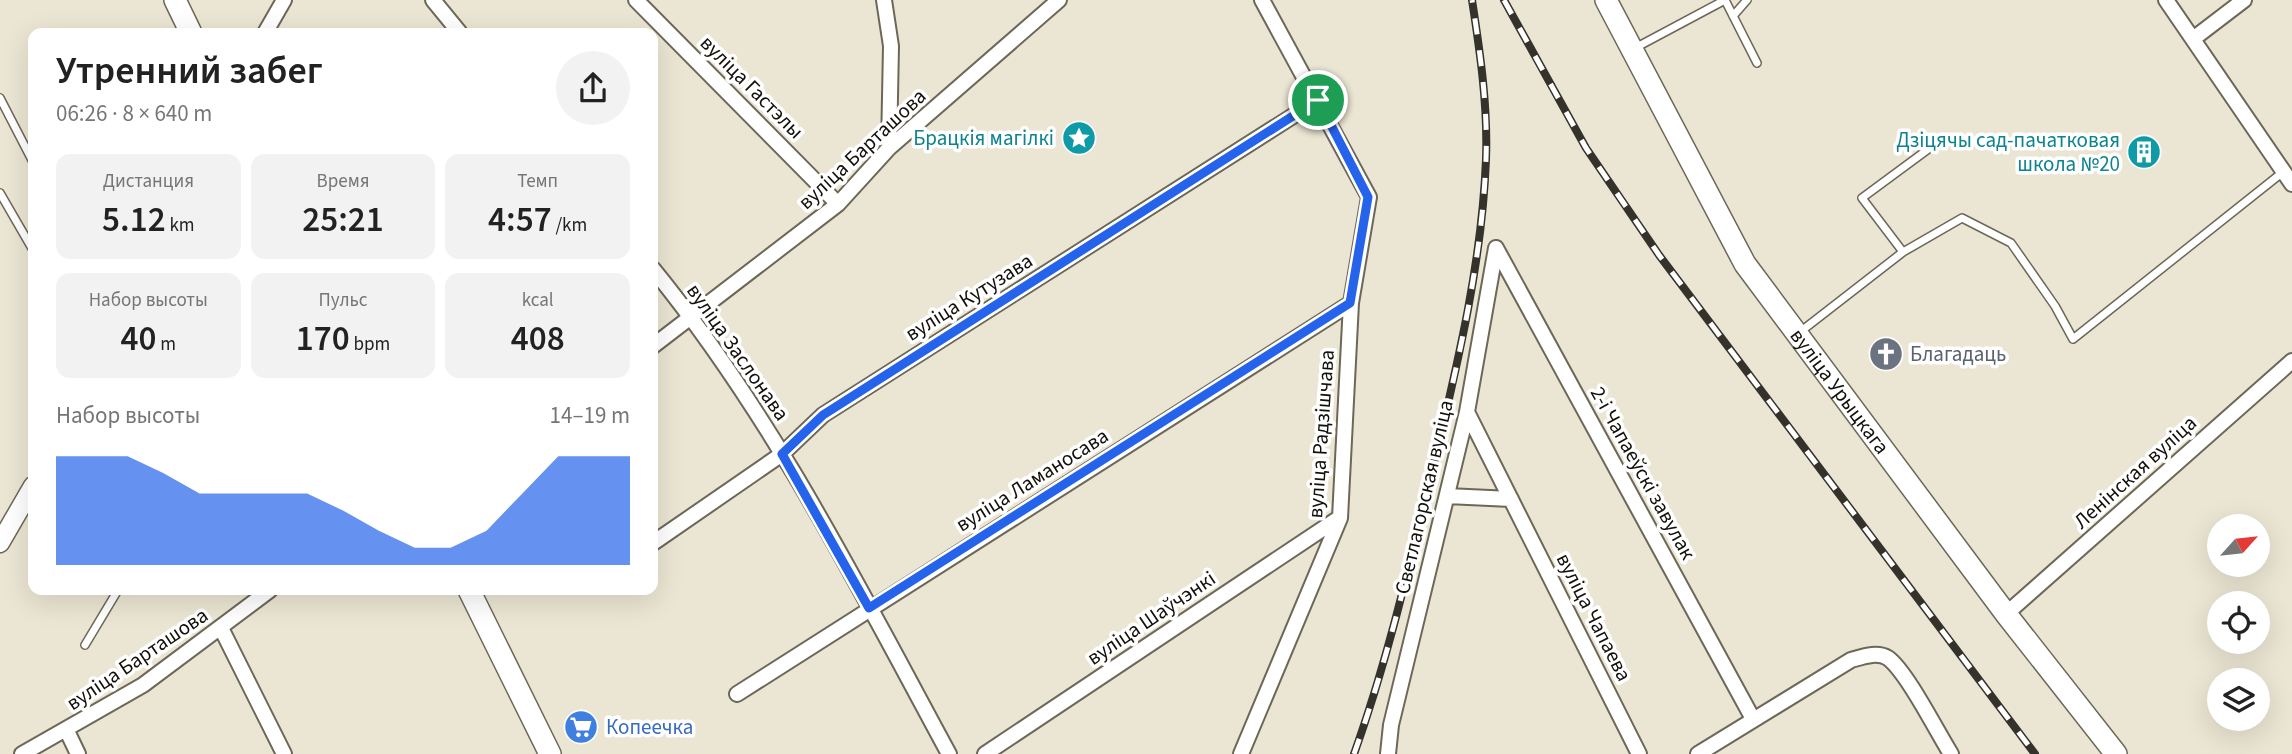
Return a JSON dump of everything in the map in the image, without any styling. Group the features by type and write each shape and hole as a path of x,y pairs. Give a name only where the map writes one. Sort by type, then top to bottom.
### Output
{"main road":[{"path":"175,0 189,28"},
{"name":"вуліца Урыцкага","path":"1606,0 1745,264 2006,614 2116,754"},
{"path":"471,595 550,754"}],"street":[{"path":"268,28 284,0"},
{"path":"433,0 456,28"},
{"name":"вуліца Гастэлы","path":"636,0 838,204"},
{"path":"884,0 891,46 889,148"},
{"name":"вуліца Барташова","path":"658,342 838,204 889,148 1059,0"},
{"name":"вуліца Радзішчава","path":"1241,754 1340,517 1350,303 1368,197 1262,0"},
{"path":"2166,0 2292,184"},
{"path":"2193,39 2244,0"},
{"name":"вуліца Кутузава","path":"658,541 782,454 823,415 1318,100"},
{"name":"Светлагорская вуліца","path":"1388,754 1391,725 1467,412 1496,248"},
{"name":"2-і Чапаеўскі завулак","path":"1496,248 1753,719"},
{"name":"вуліца Заслонава","path":"658,275 692,317 782,454 949,754"},
{"name":"вуліца Ламаносава","path":"737,694 1350,303"},
{"name":"Ленінская вуліца","path":"2006,614 2292,361"},
{"name":"вуліца Чапаева","path":"1467,412 1639,754"},
{"path":"0,543 28,495"},
{"path":"1447,496 1511,499"},
{"name":"вуліца Шаўчэнкі","path":"985,754 1340,517"},
{"name":"вуліца Барташова","path":"22,754 143,685 264,595"},
{"path":"221,628 284,754"},
{"path":"1698,754 1851,660 1871,654 1887,658 1903,678 1951,754"},
{"path":"66,731 78,754"}],"lane":[{"path":"1632,50 1725,0 1757,63"},
{"path":"1733,16 1747,0"},
{"path":"0,98 28,152"},
{"path":"1903,252 1862,198 1942,139"},
{"path":"1796,335 1903,252 1962,218 2011,243 2055,306 2073,338 2283,171"},
{"path":"0,193 28,241"},
{"path":"85,645 115,595"}],"railway":[{"path":"1354,754 1377,684 1406,579 1450,395 1473,278 1484,199 1486,119 1472,0"},
{"path":"1504,0 1586,148 1659,255 2035,754"}],"place":[{"name":"Брацкія магілкі","path":"1079,138"},
{"name":"Дзіцячы сад-пачатковая школа №20","path":"2144,152"},
{"name":"Благадаць","path":"1886,354"},
{"name":"Копеечка","path":"581,727"}],"route":[{"path":"1318,100 1368,197 1350,303 869,608 782,454 823,415 1318,100"}]}
